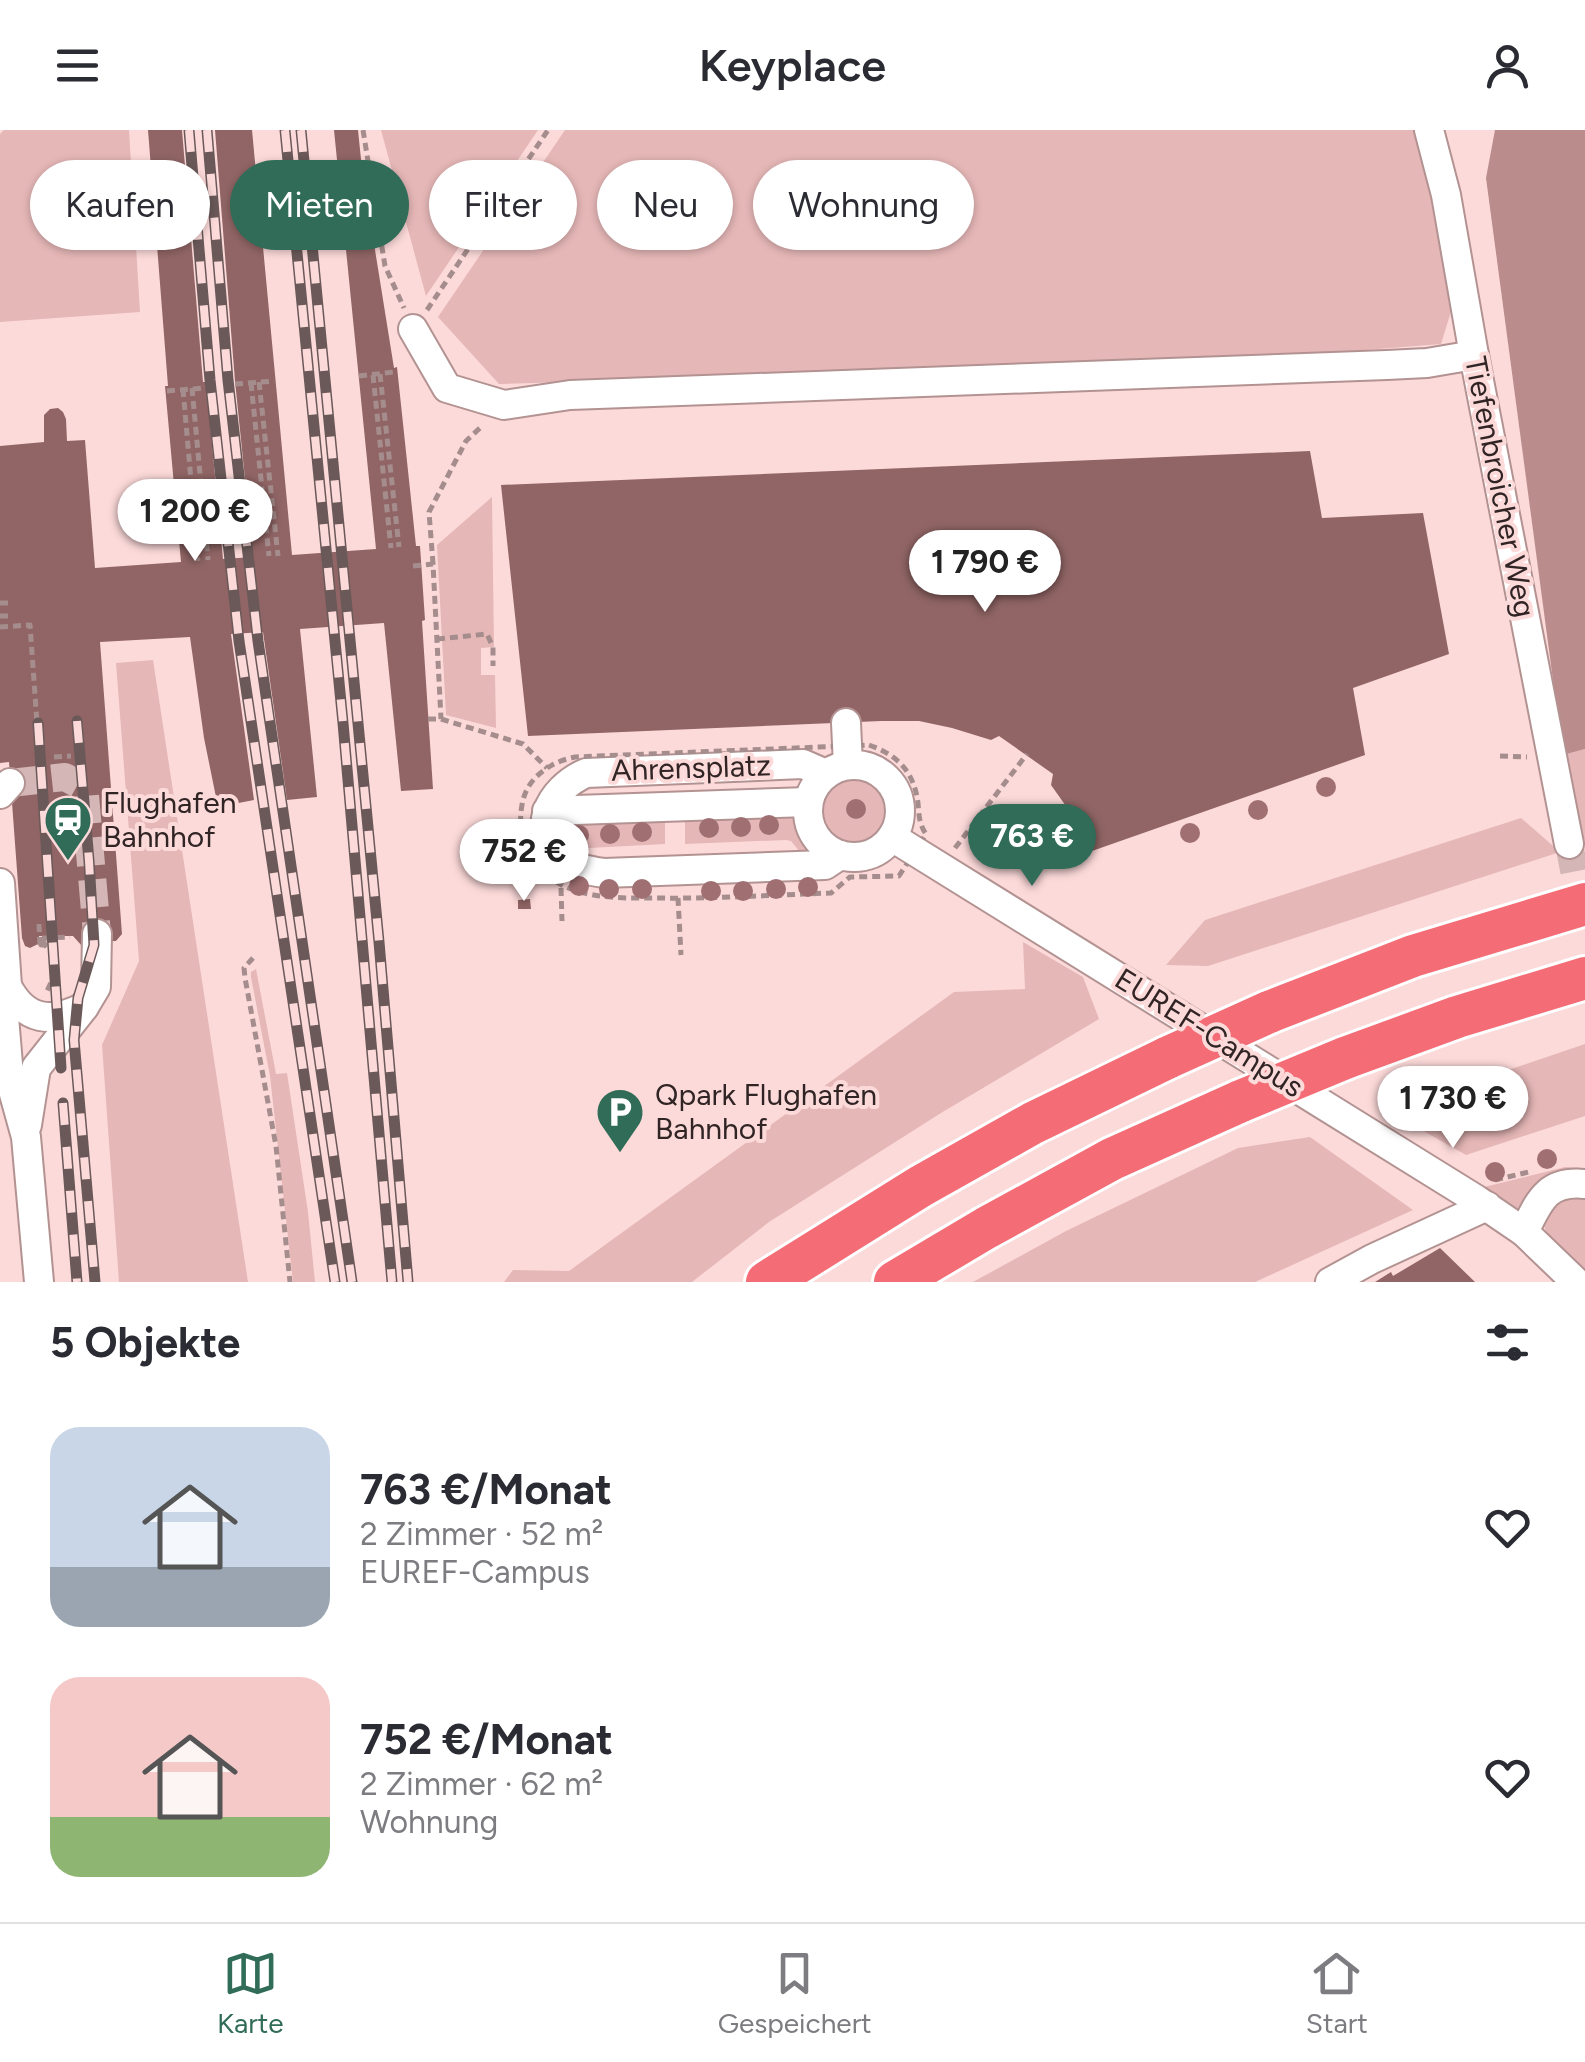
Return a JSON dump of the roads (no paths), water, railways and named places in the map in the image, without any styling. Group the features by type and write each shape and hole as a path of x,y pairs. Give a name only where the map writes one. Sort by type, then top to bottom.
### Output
{"highway":[{"path":"767,1282 921,1186 1033,1123 1169,1057 1270,1012 1414,956 1585,904"},
{"path":"895,1282 1112,1158 1241,1101 1457,1017 1585,978"}],"street":[{"name":"Tiefenbroicher Weg","path":"1430,130 1446,195 1568,844"},
{"path":"414,329 448,388 504,405 570,395 1387,365 1474,355"},
{"path":"837,769 846,724"},
{"name":"Ahrensplatz","path":"547,811 555,796 573,779 596,772 803,764 837,769"},
{"path":"860,765 872,768 896,792 900,810 897,828 879,850 854,858 828,849 818,840 808,816 808,802 814,786 837,769 860,765"},
{"path":"808,802 547,811 546,834 557,852 573,865 604,873 825,865 840,855"},
{"name":"EUREF-Campus","path":"892,837 1524,1232"},
{"path":"0,883 9,1076 26,1137 38,1282"},
{"path":"26,1137 36,1068 96,987 97,934"},
{"path":"7,986 14,1000 36,1014 61,1018 84,1007"},
{"path":"0,1174 29,1178"},
{"path":"1576,1282 1524,1232 1552,1188 1585,1184"},
{"path":"1330,1282 1487,1206"}],"tunnel":[{"path":"10,783 65,777 78,784 85,795 97,934"},
{"path":"1569,844 1584,921"}],"railway":[{"path":"189,130 210,380 239,641 335,1282"},
{"path":"207,130 228,380 258,641 352,1282"},
{"path":"285,130 392,1282"},
{"path":"301,130 408,1282"},
{"path":"77,721 94,945 78,998 74,1040 95,1282"},
{"path":"38,723 61,1068"},
{"path":"63,1103 77,1282"}],"place":[{"name":"Flughafen Bahnhof","path":"68,862"},
{"name":"Qpark Flughafen Bahnhof","path":"620,1154"}]}
